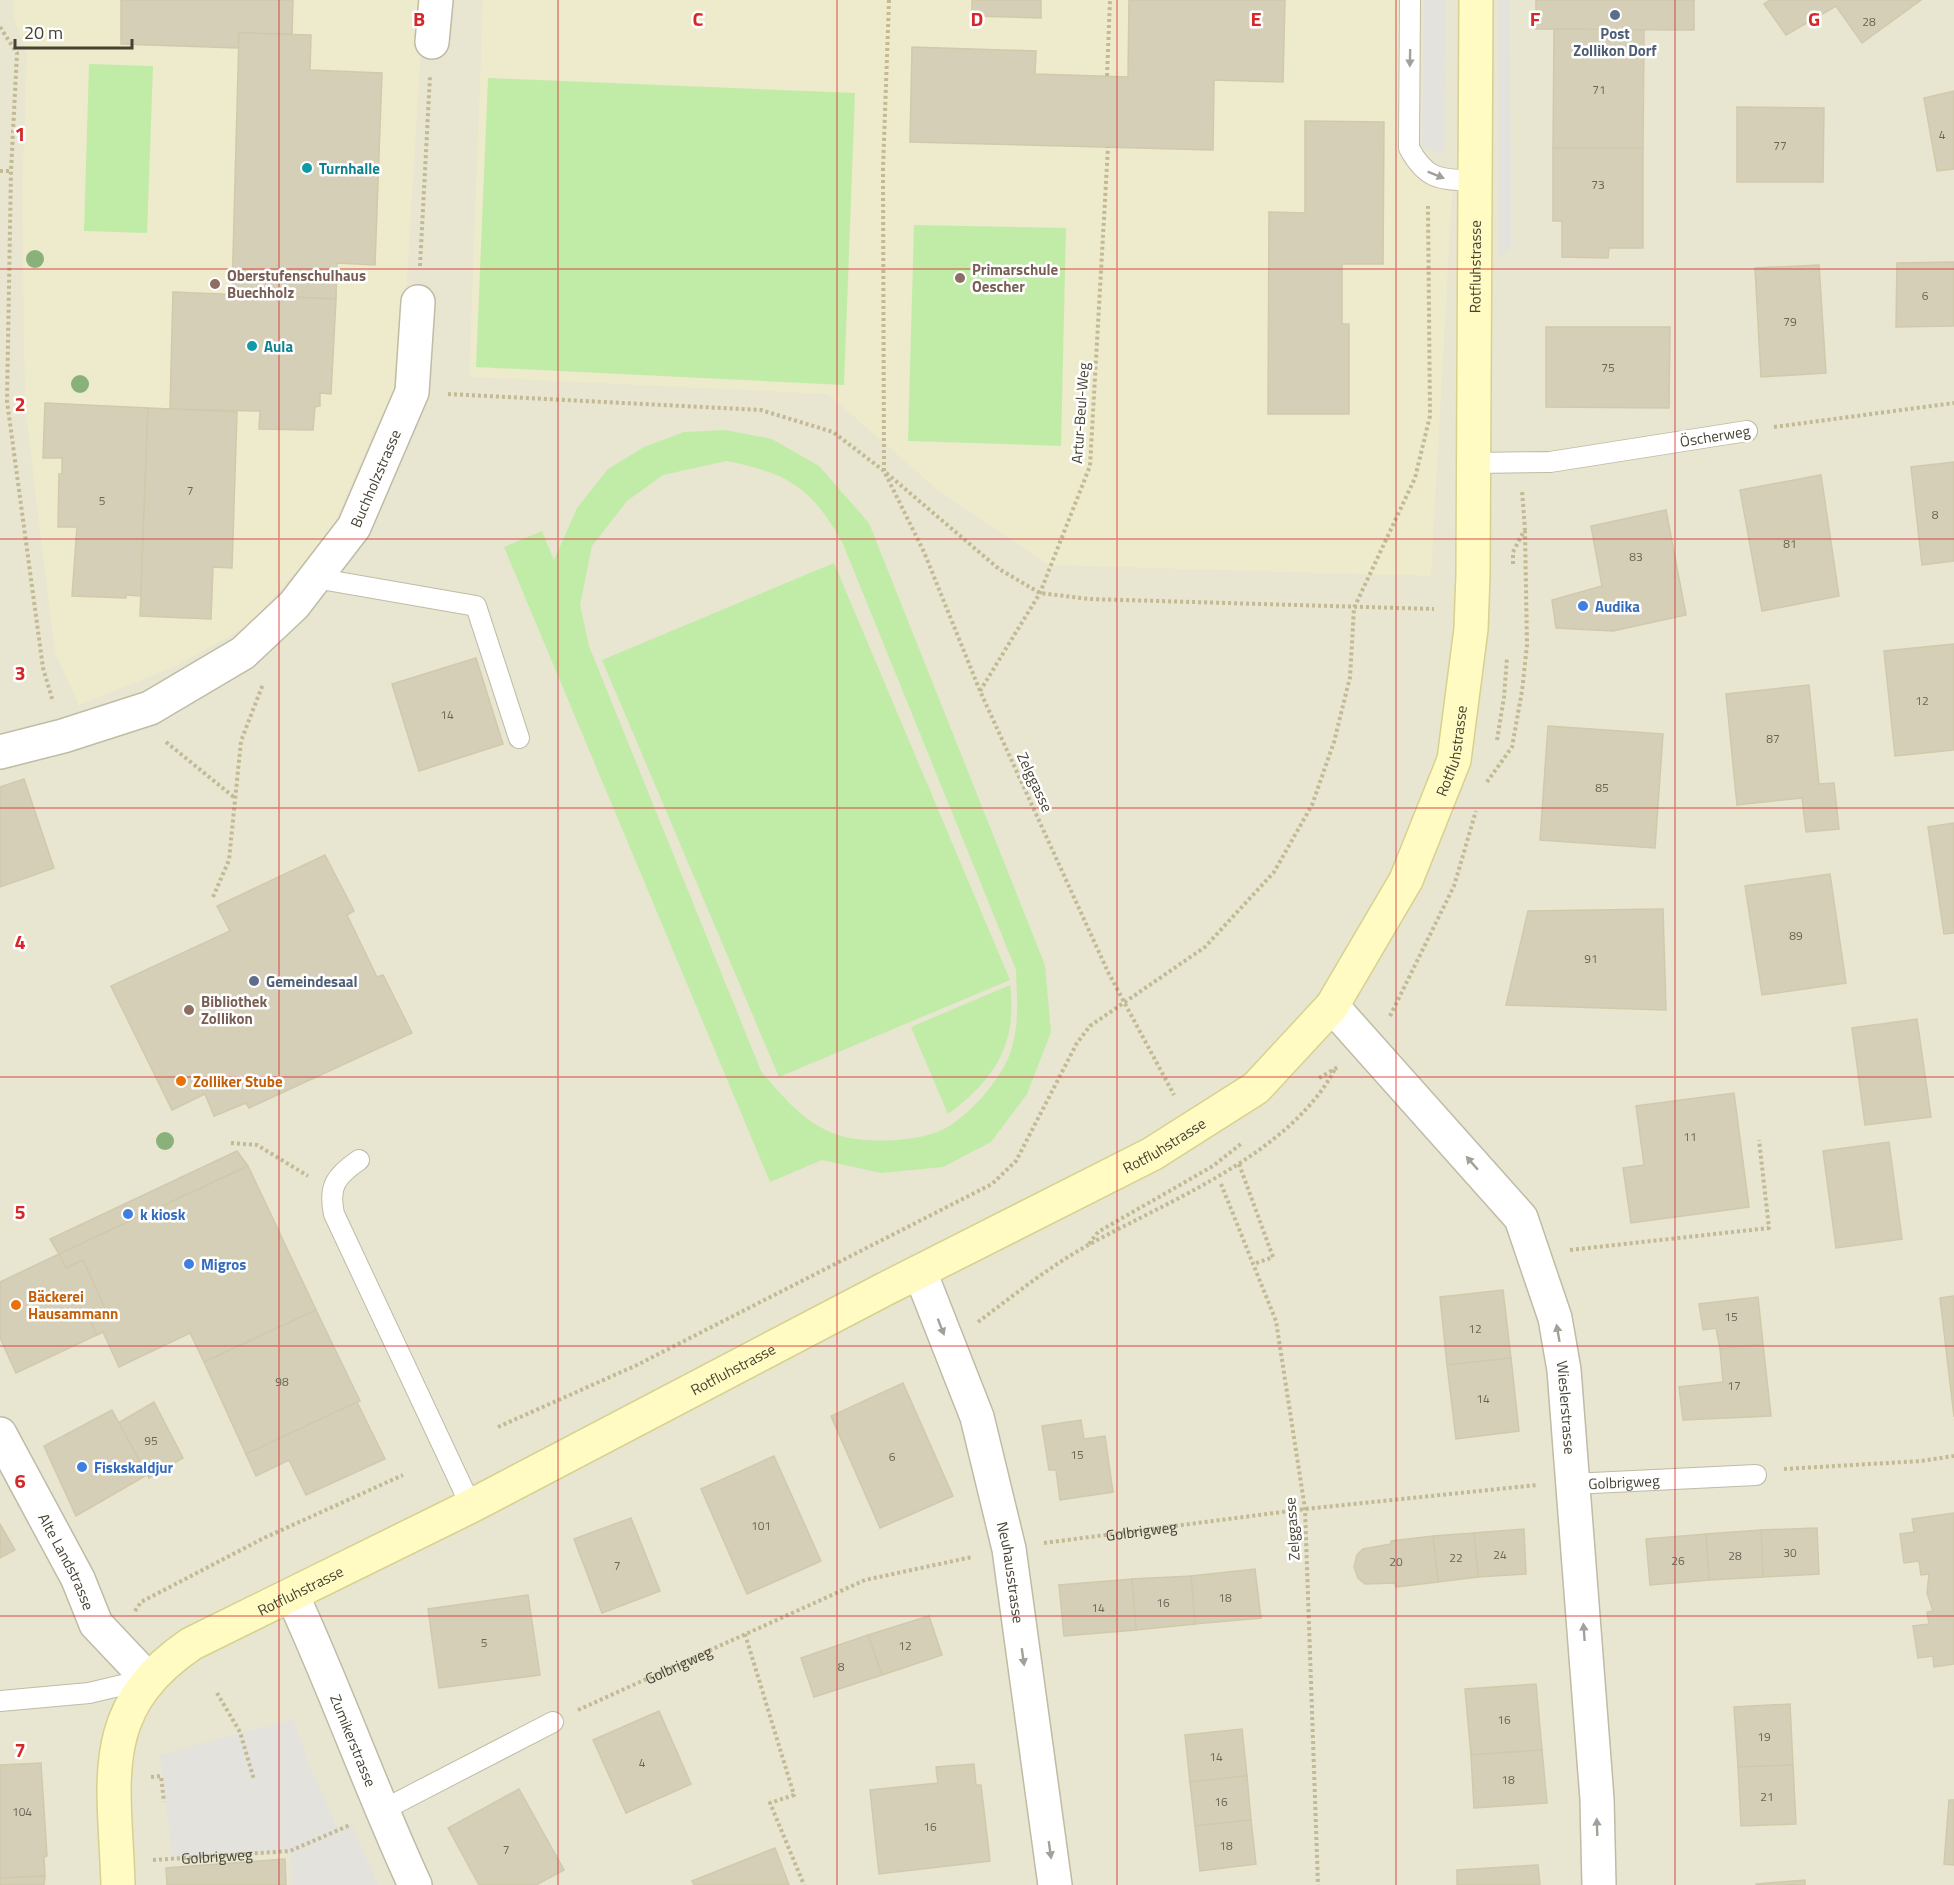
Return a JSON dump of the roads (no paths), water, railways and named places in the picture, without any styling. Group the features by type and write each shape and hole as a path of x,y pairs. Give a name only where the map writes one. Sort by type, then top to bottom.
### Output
{"main road":[{"name":"Rotfluhstrasse","path":"118,1873 116,1746 125,1716 147,1679 165,1661 191,1644 471,1506 1152,1154 1256,1088 1332,1006 1406,879 1454,760 1470,629 1475,463 1476,0"}],"street":[{"path":"432,42 436,0"},
{"name":"Buchholzstrasse","path":"0,752 63,736 150,708 243,653 294,605 354,527 412,392 418,302"},
{"name":"Wieslerstrasse","path":"1332,1006 1521,1218 1555,1318 1564,1370 1597,1799 1599,1885"},
{"name":"Neuhausstrasse","path":"920,1272 977,1417 1008,1549 1055,1885"},
{"name":"Alte Landstrasse","path":"0,1434 78,1579 96,1623 147,1679"},
{"name":"Zumikerstrasse","path":"292,1595 323,1663 381,1811 415,1885"}],"lane":[{"path":"1410,0 1409,148 1420,167 1440,178 1475,181"},
{"name":"Öscherweg","path":"1475,463 1550,462 1747,431"},
{"path":"315,578 476,606 519,738"},
{"path":"359,1160 341,1175 330,1196 334,1214 471,1506"},
{"name":"Golbrigweg","path":"1572,1484 1756,1475"},
{"path":"0,1701 89,1693 147,1679"},
{"path":"381,1811 553,1722"}],"place":[{"name":"Post Zollikon Dorf","path":"1615,15"},
{"name":"Turnhalle","path":"307,168"},
{"name":"Primarschule Oescher","path":"960,278"},
{"name":"Oberstufenschulhaus Buechholz","path":"215,284"},
{"name":"Aula","path":"252,346"},
{"name":"Audika","path":"1583,606"},
{"name":"Gemeindesaal","path":"254,981"},
{"name":"Bibliothek Zollikon","path":"189,1010"},
{"name":"Zolliker Stube","path":"181,1081"},
{"name":"k kiosk","path":"128,1214"},
{"name":"Migros","path":"189,1264"},
{"name":"Bäckerei Hausammann","path":"16,1305"},
{"name":"Fiskskaldjur","path":"82,1467"}]}
